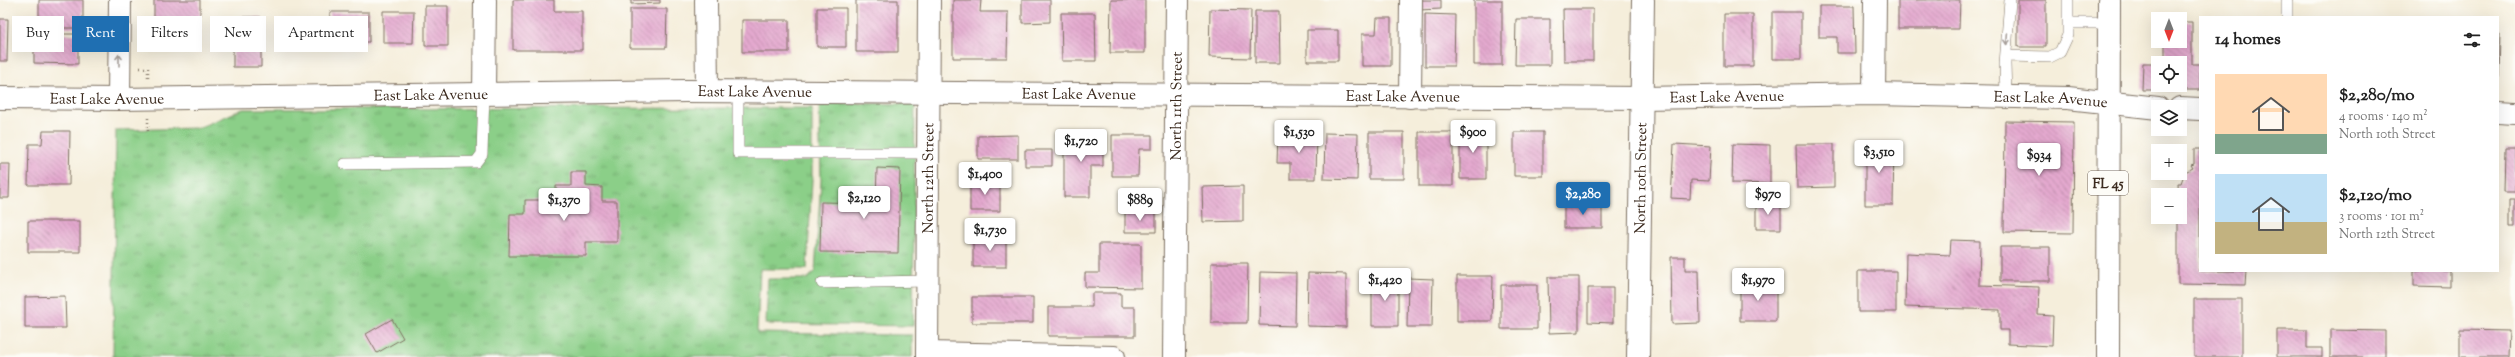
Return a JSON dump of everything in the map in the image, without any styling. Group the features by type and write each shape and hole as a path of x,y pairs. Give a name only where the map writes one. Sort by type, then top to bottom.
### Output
{"street":[{"path":"119,99 120,0"},
{"path":"484,93 485,0"},
{"path":"706,0 707,91"},
{"name":"North 12th Street","path":"927,355 929,0"},
{"name":"North 11th Street","path":"1174,357 1177,0"},
{"path":"1410,97 1411,0"},
{"name":"North 10th Street","path":"1638,357 1643,0"},
{"path":"1874,94 1875,0"},
{"name":"FL 45","path":"2108,357 2109,0"},
{"name":"East Lake Avenue","path":"0,98 119,99 707,91 1642,98 1874,94 2068,98 2151,107"},
{"path":"2187,108 2199,109"},
{"path":"2499,112 2515,112"},
{"path":"927,355 1114,357"}],"lane":[{"path":"2006,96 2006,56 2010,0"},
{"path":"2006,56 2050,57 2060,52 2068,35 2068,0"},
{"path":"2287,0 2287,16"},
{"path":"2068,23 2109,23"},
{"path":"738,91 738,153 929,153"},
{"path":"345,164 476,162 482,154 484,93"},
{"path":"822,283 928,281"}],"green space":[{"path":"819,103 915,104 913,326 766,324 768,279 807,279 815,272 821,180"},
{"path":"812,108 812,180 807,269 760,269 757,333 912,335 912,357 113,357 116,130 198,128 243,109"}],"building":[{"path":"39,0 83,0 83,16 72,16 72,28 64,28 64,16 39,16"},
{"path":"154,0 200,0 200,16 154,16"},
{"path":"513,0 554,0 554,11 582,11 582,50 513,50"},
{"path":"631,0 660,0 660,3 631,4"},
{"path":"856,0 898,0 898,52 856,52"},
{"path":"953,0 981,0 980,12 1008,12 1007,58 953,58"},
{"path":"1022,0 1050,0 1050,22 1022,23"},
{"path":"1111,0 1145,0 1145,53 1110,53"},
{"path":"1418,0 1441,0 1441,9 1419,10"},
{"path":"1474,0 1502,0 1502,65 1474,65"},
{"path":"1898,0 1960,0 1959,29 1898,29"},
{"path":"2018,0 2046,0 2046,47 2018,47"},
{"path":"425,6 448,6 448,46 425,46"},
{"path":"1819,6 1854,6 1855,53 1837,53 1837,37 1819,37"},
{"path":"817,8 846,8 846,47 817,47"},
{"path":"630,9 667,9 666,48 630,48"},
{"path":"1210,9 1251,10 1250,58 1209,57"},
{"path":"1563,9 1593,9 1593,61 1564,61"},
{"path":"383,11 414,11 413,43 383,43"},
{"path":"1255,11 1279,11 1280,63 1255,63"},
{"path":"330,12 369,12 369,42 368,16 330,16"},
{"path":"1772,12 1801,12 1801,59 1772,59"},
{"path":"1061,13 1095,13 1096,61 1062,61"},
{"path":"1425,14 1455,15 1454,66 1425,66"},
{"path":"1724,14 1753,14 1753,66 1724,66"},
{"path":"1377,18 1391,18 1391,66 1362,66 1362,34 1376,34"},
{"path":"0,19 8,19 7,61 0,61"},
{"path":"1516,19 1550,19 1550,65 1515,65"},
{"path":"742,20 789,20 789,52 742,52"},
{"path":"2187,22 2192,22 2192,64 2199,64 2199,90 2187,90 2187,56 2165,56 2165,48 2187,48"},
{"path":"1307,30 1338,30 1338,61 1307,61"},
{"path":"64,34 72,34 72,52 78,52 78,64 34,63 34,52 64,52"},
{"path":"2499,35 2500,35 2499,77"},
{"path":"233,52 261,52 261,67 233,67"},
{"path":"2143,63 2151,63 2151,90 2142,90"},
{"path":"2005,121 2074,122 2073,233 2004,232"},
{"path":"1460,129 1486,129 1486,179 1460,179"},
{"path":"43,131 70,131 69,185 28,185 29,144 42,144"},
{"path":"1278,132 1317,132 1316,179 1290,179 1290,163 1277,163"},
{"path":"1369,132 1404,132 1404,179 1369,179"},
{"path":"1419,132 1453,132 1453,186 1419,186"},
{"path":"1514,132 1543,132 1543,176 1514,176"},
{"path":"1325,133 1358,134 1357,180 1324,179"},
{"path":"1018,135 1018,159 978,159 978,136"},
{"path":"1064,135 1103,135 1103,166 1090,166 1090,197 1064,197"},
{"path":"1112,135 1152,135 1152,149 1139,149 1138,176 1112,176"},
{"path":"1865,143 1894,144 1893,205 1865,205"},
{"path":"1674,144 1711,146 1709,181 1691,180 1690,199 1671,198"},
{"path":"1733,144 1770,145 1770,184 1732,183"},
{"path":"1796,144 1834,144 1834,187 1797,188"},
{"path":"2505,148 2515,148 2515,192 2504,192"},
{"path":"2194,149 2199,149 2199,272 2246,272 2245,285 2178,284 2178,224 2187,224 2187,188 2178,188 2178,183 2181,183 2182,180 2187,180 2187,171 2193,168 2191,165 2194,164"},
{"path":"1025,150 1052,150 1052,166 1025,166"},
{"path":"0,164 10,164 9,198 0,198"},
{"path":"877,168 900,169 898,253 820,252 821,202 876,203"},
{"path":"571,172 586,172 586,186 602,187 602,201 617,201 617,242 586,242 586,256 509,256 510,214 525,214 525,200 556,200 556,186 571,186"},
{"path":"970,180 1000,180 1000,211 970,211"},
{"path":"1243,186 1243,221 1203,222 1202,187"},
{"path":"2510,199 2515,199 2515,226 2510,226"},
{"path":"1756,202 1781,202 1781,229 1756,229"},
{"path":"1564,204 1602,204 1602,228 1564,228"},
{"path":"1125,213 1156,213 1156,232 1125,232"},
{"path":"28,221 80,221 80,252 28,252"},
{"path":"973,238 1006,238 1006,267 973,267"},
{"path":"1951,240 1980,241 1979,285 2039,287 2038,315 2053,316 2052,346 2008,344 2008,330 2000,330 2000,310 1905,307 1906,253 1950,255"},
{"path":"1099,244 1141,244 1141,288 1085,287 1085,273 1099,273"},
{"path":"2000,247 2050,247 2050,281 2000,281"},
{"path":"1671,257 1685,257 1685,270 1699,270 1700,323 1672,324"},
{"path":"1211,263 1248,263 1247,323 1211,323"},
{"path":"1858,271 1896,271 1896,312 1858,312"},
{"path":"1260,272 1296,273 1295,326 1259,325"},
{"path":"2414,272 2450,272 2450,287 2414,286"},
{"path":"1308,273 1346,274 1346,327 1307,326"},
{"path":"1457,276 1493,276 1492,321 1457,321"},
{"path":"1548,277 1579,277 1579,332 1549,333"},
{"path":"1408,278 1433,279 1432,327 1407,327"},
{"path":"1372,279 1398,279 1398,326 1372,326"},
{"path":"1740,282 1776,282 1776,321 1740,321"},
{"path":"1501,285 1537,285 1537,329 1501,329"},
{"path":"1588,288 1613,288 1613,323 1588,322"},
{"path":"1092,293 1121,293 1121,307 1135,307 1135,336 1048,336 1048,307 1092,307"},
{"path":"65,296 66,328 25,328 25,297"},
{"path":"972,297 1033,297 1033,323 972,323"},
{"path":"2194,299 2242,299 2242,357 2194,357"},
{"path":"392,319 403,338 377,353 366,334"},
{"path":"2277,330 2307,330 2307,348 2322,348 2322,357 2277,357"},
{"path":"2330,330 2385,331 2385,357 2330,357"},
{"path":"2460,330 2509,331 2508,357 2460,357"}]}
